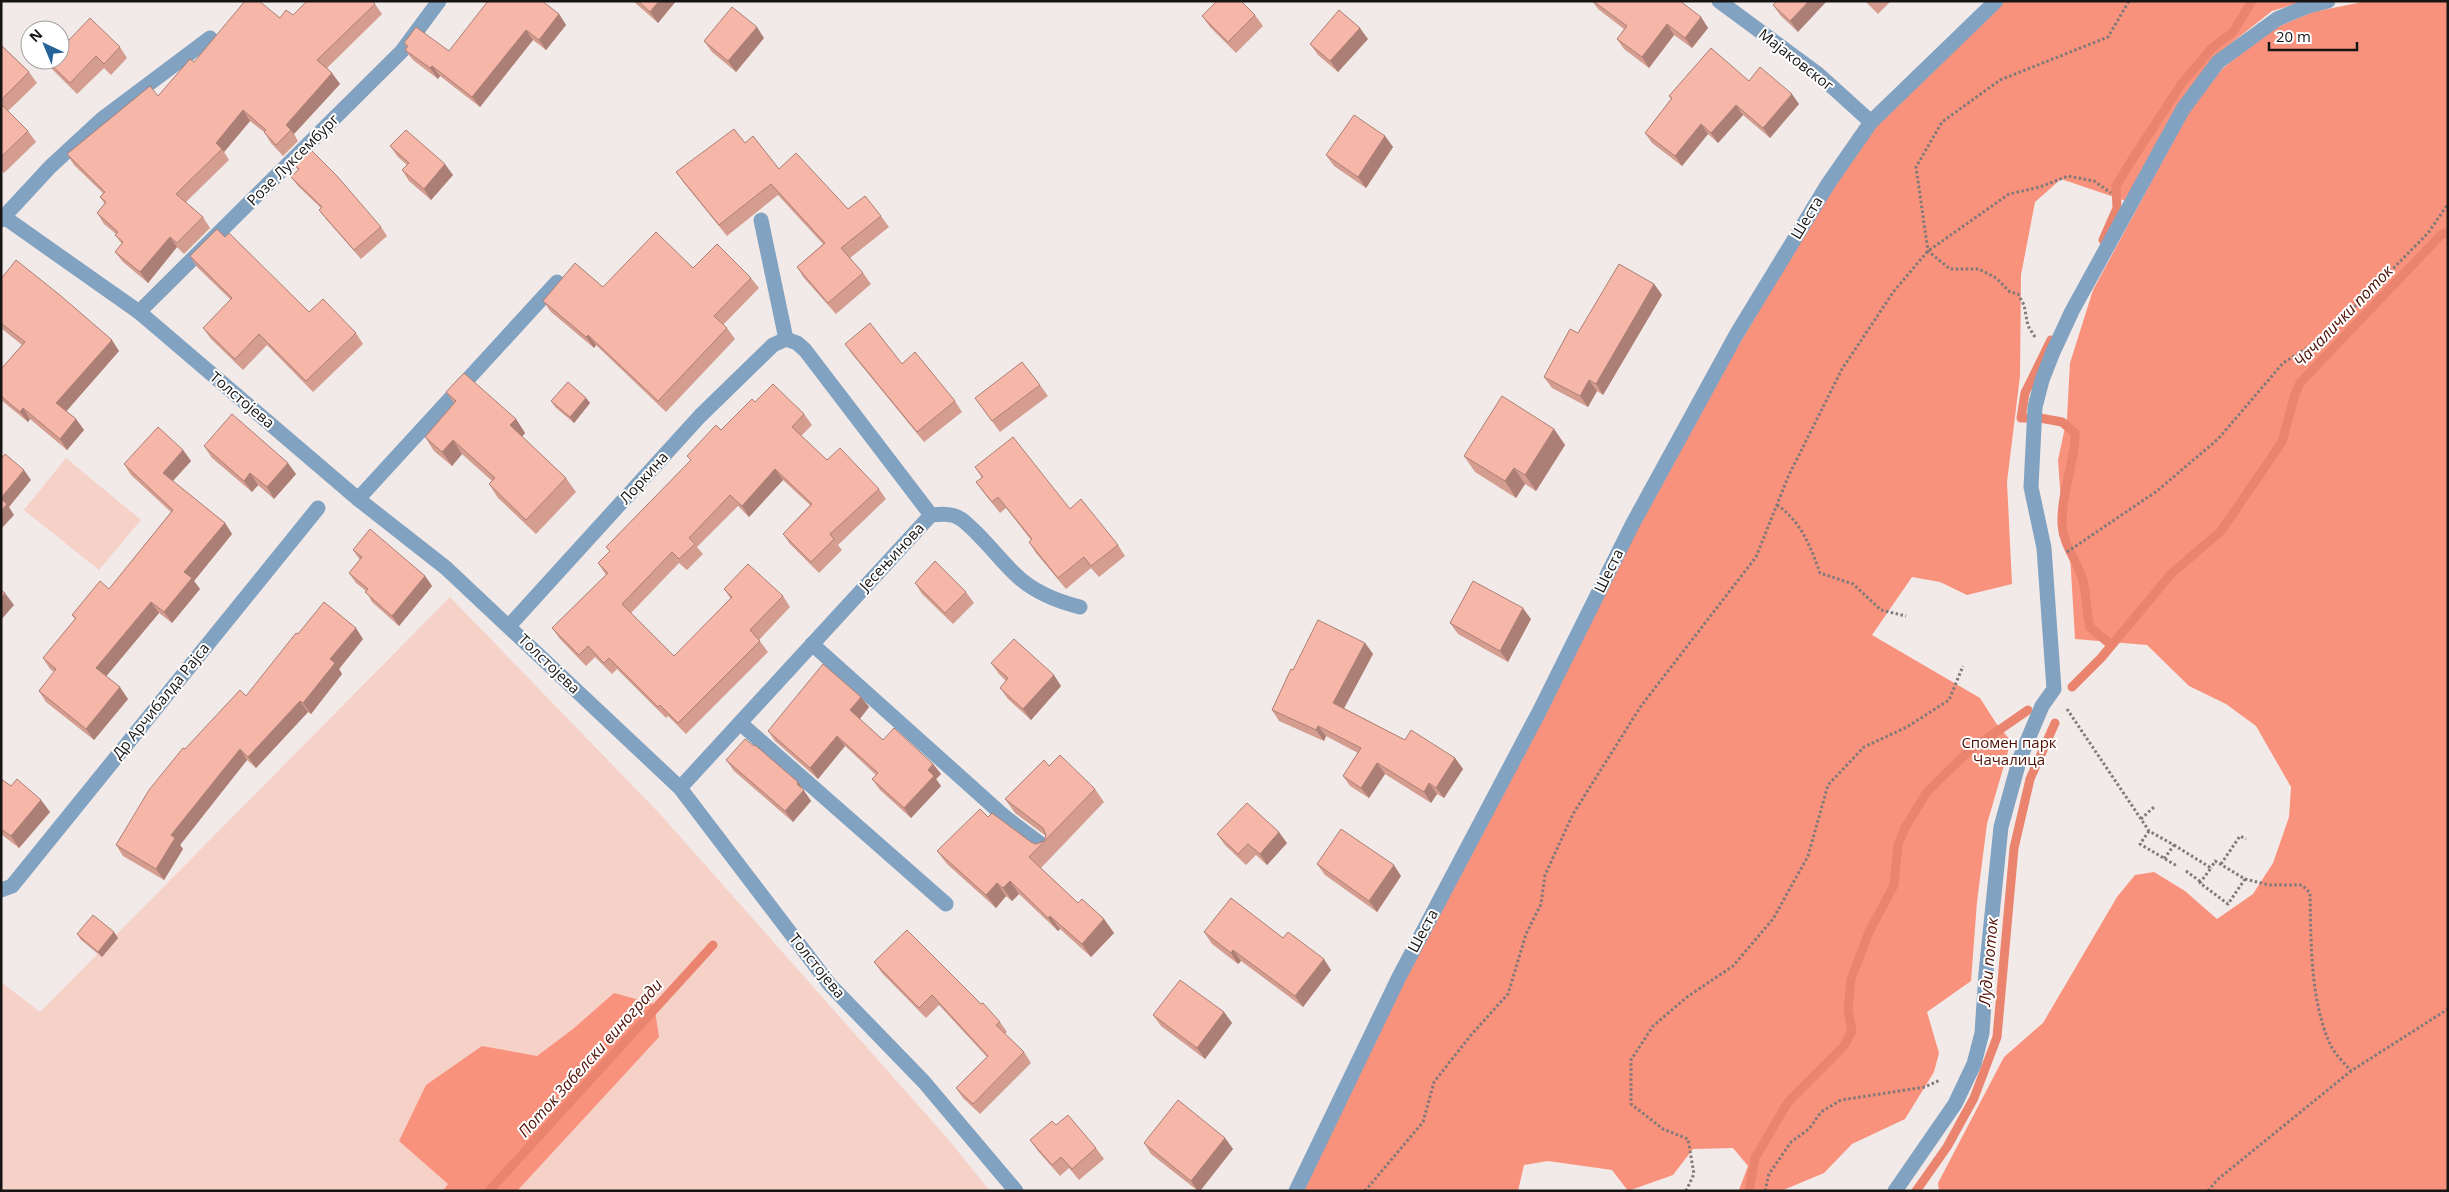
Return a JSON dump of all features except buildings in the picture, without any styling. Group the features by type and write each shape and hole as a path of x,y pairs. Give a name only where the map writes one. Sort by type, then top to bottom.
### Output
{"street":[{"name":"Розе Луксембург","path":"139,312 402,51 439,1"},
{"name":"Мајаковског","path":"1719,1 1818,74 1871,122"},
{"name":"Шеста","path":"1296,1191 1399,977 1539,712 1632,525 1736,335 1828,184 1871,122 1996,1"},
{"path":"1895,1191 1956,1104 1974,1064 1982,1033 1986,973 2001,827 2020,758 2049,687 2044,548 2031,487 2036,407 2042,380 2072,311 2183,109 2218,62 2277,19 2308,6 2328,1"},
{"path":"3,218 50,167 102,119 210,38"},
{"name":"Толстојева","path":"3,218 139,312 358,499 446,568 680,788 830,985 924,1082 1016,1191"},
{"path":"761,220 786,339 797,343 805,350 931,515"},
{"path":"358,499 557,282"},
{"name":"Лоркина","path":"509,626 700,416 773,345 786,339"},
{"name":"Др Арчибалда Рајса","path":"1,890 12,886 318,508"},
{"name":"Јесењинова","path":"680,788 931,515 948,514 960,519 1016,575 1034,589 1057,601 1080,607"},
{"path":"812,644 1005,817 1046,848"},
{"path":"740,723 946,904"}],"path":[{"path":"2039,341 2028,326 2024,305 2018,294 2010,292 1996,278 1979,269 1950,269 1928,251 1916,167 1942,122 2000,80 2108,38 2129,1"},
{"path":"1364,1191 1423,1122 1434,1082 1471,1035 1508,994 1526,934 1541,904 1544,875 1573,814 1642,706 1756,557 1788,477 1842,369 1894,291 1928,251 2009,194 2040,187 2068,176 2094,180 2115,195"},
{"path":"2066,553 2157,491 2218,439 2283,363 2320,340 2428,233 2448,204"},
{"path":"1777,505 1789,513 1794,520 1811,547 1820,573 1852,584 1881,610 1906,616"},
{"path":"1686,1191 1694,1174 1688,1138 1663,1129 1631,1104 1631,1060 1653,1026 1686,997 1733,966 1773,919 1808,856 1828,785 1864,747 1907,728 1949,700 1963,666"},
{"path":"2049,687 2149,830 2211,868"},
{"path":"2141,819 2154,807"},
{"path":"2149,830 2140,844 2176,866"},
{"path":"2221,864 2240,836 2246,840"},
{"path":"2164,859 2174,845"},
{"path":"2201,882 2215,861 2245,879 2269,885 2302,885 2310,893 2312,965 2320,1013 2330,1045 2351,1071"},
{"path":"2186,872 2228,904 2245,879"},
{"path":"2208,1191 2218,1180 2351,1071 2448,1009"},
{"path":"1765,1191 1769,1174 1791,1142 1809,1129 1821,1112 1834,1104 1841,1100 1859,1096 1925,1087 1974,1064"}],"shaded area":[{"path":"1996,1 2305,1 2272,11 2234,41 2176,107 2126,201 2061,179 2035,202 2021,275 2020,376 2007,482 2012,584 1967,595 1940,582 1912,577 1872,635 1980,698 1996,723 2011,741 1987,824 1977,902 1971,981 1927,1012 1939,1053 1934,1072 1905,1119 1852,1144 1824,1173 1781,1191 1739,1190 1748,1166 1733,1148 1693,1149 1673,1175 1628,1191 1612,1170 1548,1161 1524,1165 1518,1191 1296,1191 1632,525 1871,122"},
{"path":"2367,1 2448,1 2448,1191 1939,1191 1938,1183 2004,1057 2043,1023 2117,897 2135,875 2154,872 2185,891 2217,919 2253,894 2273,863 2289,817 2291,787 2256,726 2226,704 2189,686 2147,645 2075,639 2070,554 2061,502 2058,460 2067,418 2070,363 2093,290 2189,112 2222,69 2270,30 2313,12"},
{"path":"66,458 141,520 99,570 24,510"},
{"path":"450,597 660,814 948,1139 990,1191 1,1191 1,982 40,1012"},
{"path":"614,993 654,1004 659,1037 517,1191 443,1191 448,1184 399,1141 426,1085 482,1046 537,1056 573,1029"}],"waterway":[{"path":"2103,240 2117,208 2116,186 2130,163 2182,83 2212,48 2233,32 2252,1"},
{"name":"Чачалички поток","path":"2072,687 2101,658 2171,574 2221,531 2282,442 2295,394 2300,383 2441,235 2448,232"},
{"path":"2027,418 2021,418 2025,393 2051,340"},
{"path":"2040,418 2062,422 2075,433 2073,456 2062,512 2063,532 2083,581 2090,627 2111,645"},
{"name":"Чачалички поток","path":"1749,1191 1755,1158 1788,1102 1844,1046 1852,1031 1848,1010 1851,979 1869,932 1894,885 1898,844 1906,826 1927,792 1969,751 2028,710"},
{"name":"Луди поток","path":"1916,1191 1947,1147 1974,1098 1997,1037 2014,848 2030,779 2055,723"},
{"name":"Поток Забелски виногради","path":"489,1191 713,945"}],"park label":[{"name":"Спомен парк Чачалица","path":"2009,752"}]}
